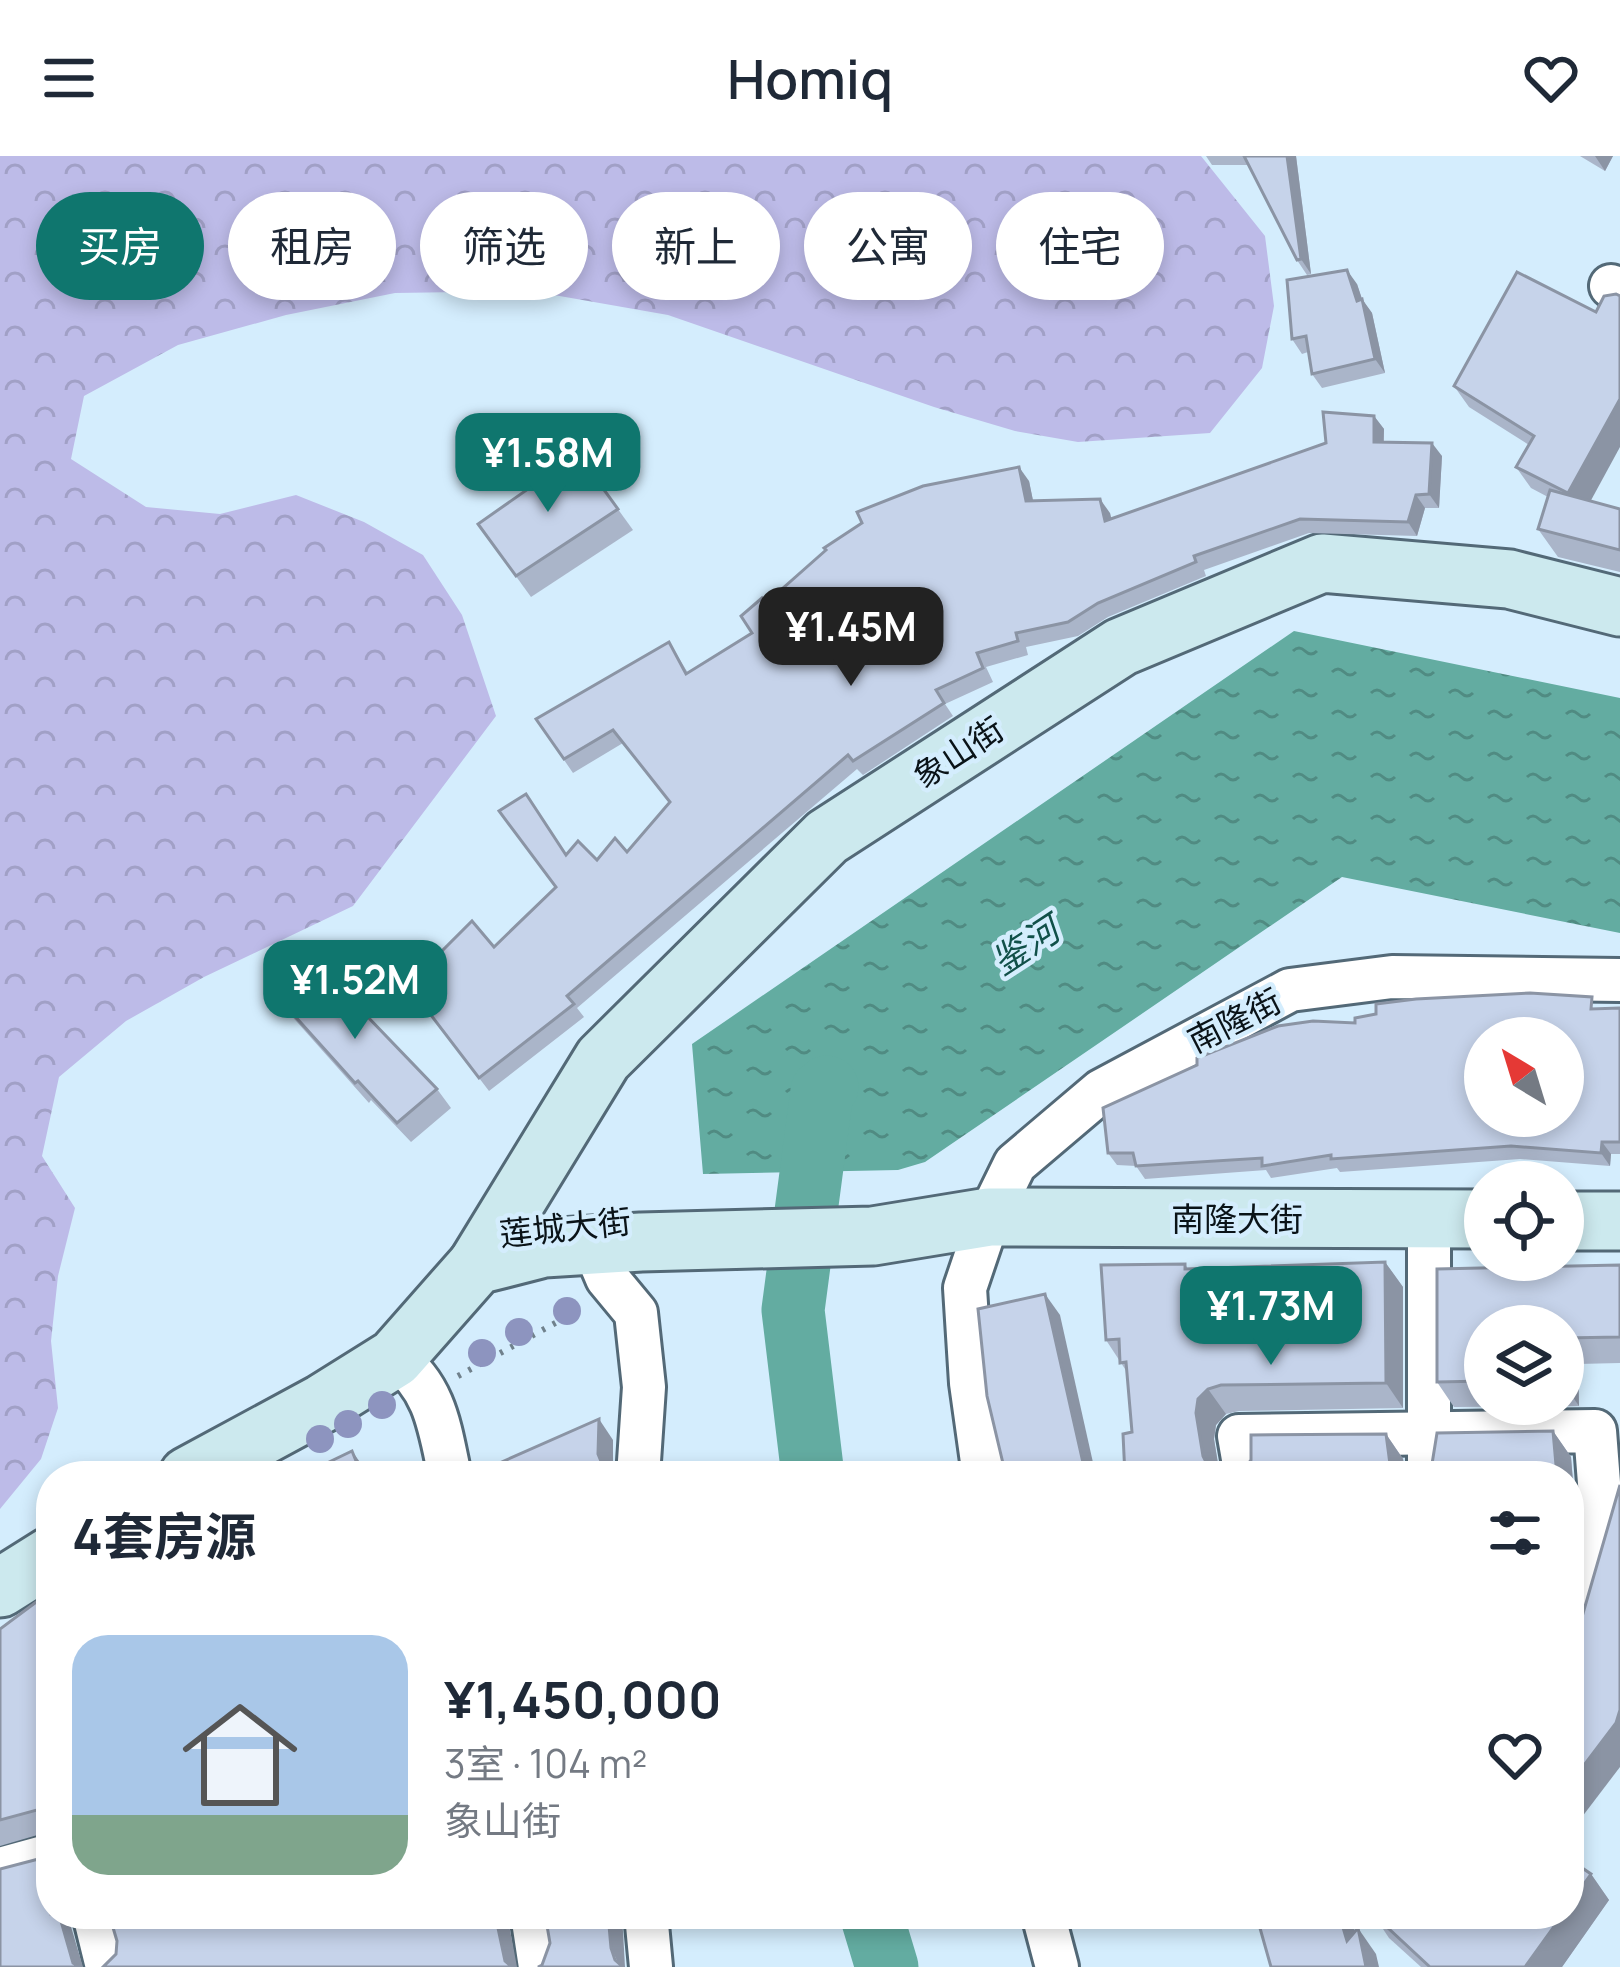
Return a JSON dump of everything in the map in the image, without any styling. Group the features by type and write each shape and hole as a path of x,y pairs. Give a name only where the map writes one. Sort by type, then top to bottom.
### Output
{"main road":[{"name":"象山街","path":"487,1247 603,1059 827,837 1121,646 1322,563 1509,579 1620,608"},
{"name":"莲城大街","path":"156,1461 310,1381 377,1338 458,1249 624,1248 993,1209"},
{"name":"南隆大街","path":"993,1209 1464,1219"},
{"path":"1584,1221 1620,1222"},
{"name":"莲城大街","path":"216,1461 323,1403 412,1375 487,1247"},
{"path":"0,1559 36,1537"},
{"path":"0,1588 36,1565"}],"street":[{"name":"南隆街","path":"982,1461 965,1288 1015,1164 1101,1090 1290,990 1392,977 1620,980"},
{"path":"1429,1219 1429,1461"},
{"path":"624,1248 641,1335 644,1387 639,1461"},
{"path":"412,1375 444,1461"},
{"path":"1243,1461 1239,1436 1595,1431 1602,1522 1584,1598"},
{"path":"0,1869 36,1859"},
{"path":"98,1929 107,1967"},
{"path":"534,1929 539,1967"},
{"path":"648,1929 652,1967"},
{"path":"1047,1929 1057,1967"}],"path":[{"path":"412,1375 624,1248"}],"green space":[{"path":"0,156 1201,156 1265,236 1274,306 1262,368 1210,433 1078,442 1015,431 934,407 668,315 582,300 588,300 588,192 420,192 420,293 396,293 396,192 228,192 228,300 360,300 178,345 84,396 71,459 146,507 220,514 296,495 364,522 423,555 462,615 496,716 353,906 204,977 126,1021 59,1077 42,1156 75,1208 58,1276 51,1341 58,1408 36,1465 0,1509"}],"water":[{"path":"1294,631 1620,698 1620,933 1342,877 925,1162 898,1170 703,1174 692,1044"}],"building":[{"path":"1244,156 1287,156 1301,259 1297,260"},
{"path":"1347,270 1357,301 1362,299 1375,359 1312,374 1306,336 1292,339 1287,280"},
{"path":"1517,272 1596,312 1604,296 1620,296 1620,399 1568,493 1516,467 1534,436 1454,386"},
{"path":"1323,412 1374,416 1374,442 1432,443 1429,494 1416,495 1408,522 1300,519 1194,556 1196,562 1098,603 1068,622 1016,633 1018,641 977,653 983,668 936,690 944,703 853,761 848,755 567,996 574,1004 479,1078 408,985 472,921 494,947 556,887 499,811 526,794 566,855 578,841 597,860 615,838 627,852 670,802 613,730 564,759 536,719 669,642 686,674 752,633 741,616 762,598 766,603 824,548 862,523 857,512 923,486 1019,467 1026,501 1100,499 1105,521 1326,443"},
{"path":"578,454 618,509 516,576 478,524"},
{"path":"1550,490 1620,509 1620,550 1538,529"},
{"path":"314,961 437,1089 397,1123 275,994"},
{"path":"1530,993 1592,997 1591,1009 1620,1008 1620,1142 1602,1142 1601,1153 1511,1146 1331,1159 1331,1155 1262,1166 1262,1158 1136,1166 1133,1153 1108,1153 1103,1108 1197,1065 1197,1058 1278,1026 1313,1021 1355,1023 1355,1018 1376,1014 1376,1004"},
{"path":"1385,1262 1386,1383 1208,1389 1198,1399 1196,1413 1206,1461 1124,1461 1123,1434 1132,1432 1126,1362 1120,1363 1119,1339 1106,1340 1101,1265 1185,1264 1185,1269"},
{"path":"1620,1265 1620,1337 1584,1338 1584,1305 1464,1305 1464,1381 1437,1382 1437,1269 1464,1268 1464,1281 1584,1281 1584,1266"},
{"path":"1045,1294 1083,1461 1002,1461 987,1396 978,1309"},
{"path":"599,1419 601,1461 504,1461"},
{"path":"1553,1431 1556,1461 1432,1461 1437,1433"},
{"path":"1386,1434 1390,1461 1250,1461 1251,1435"},
{"path":"352,1451 356,1461 331,1461"},
{"path":"1620,1485 1620,1710 1616,1723 1584,1765 1584,1610"},
{"path":"36,1602 36,1810 0,1820 0,1629"},
{"path":"36,1860 36,1929 63,1929 73,1963 80,1967 0,1967 0,1869"},
{"path":"113,1929 498,1929 505,1961 512,1967 103,1967 116,1954"},
{"path":"548,1929 609,1929 615,1960 623,1967 538,1967 550,1943"},
{"path":"1260,1929 1343,1929 1347,1941 1358,1929 1366,1967 1271,1967"},
{"path":"1389,1929 1552,1929 1525,1967 1430,1967"}],"waterway":[{"name":"鉴河","path":"811,1461 793,1310 822,1091 827,1087"},
{"name":"鉴河","path":"876,1929 887,1967"}]}
